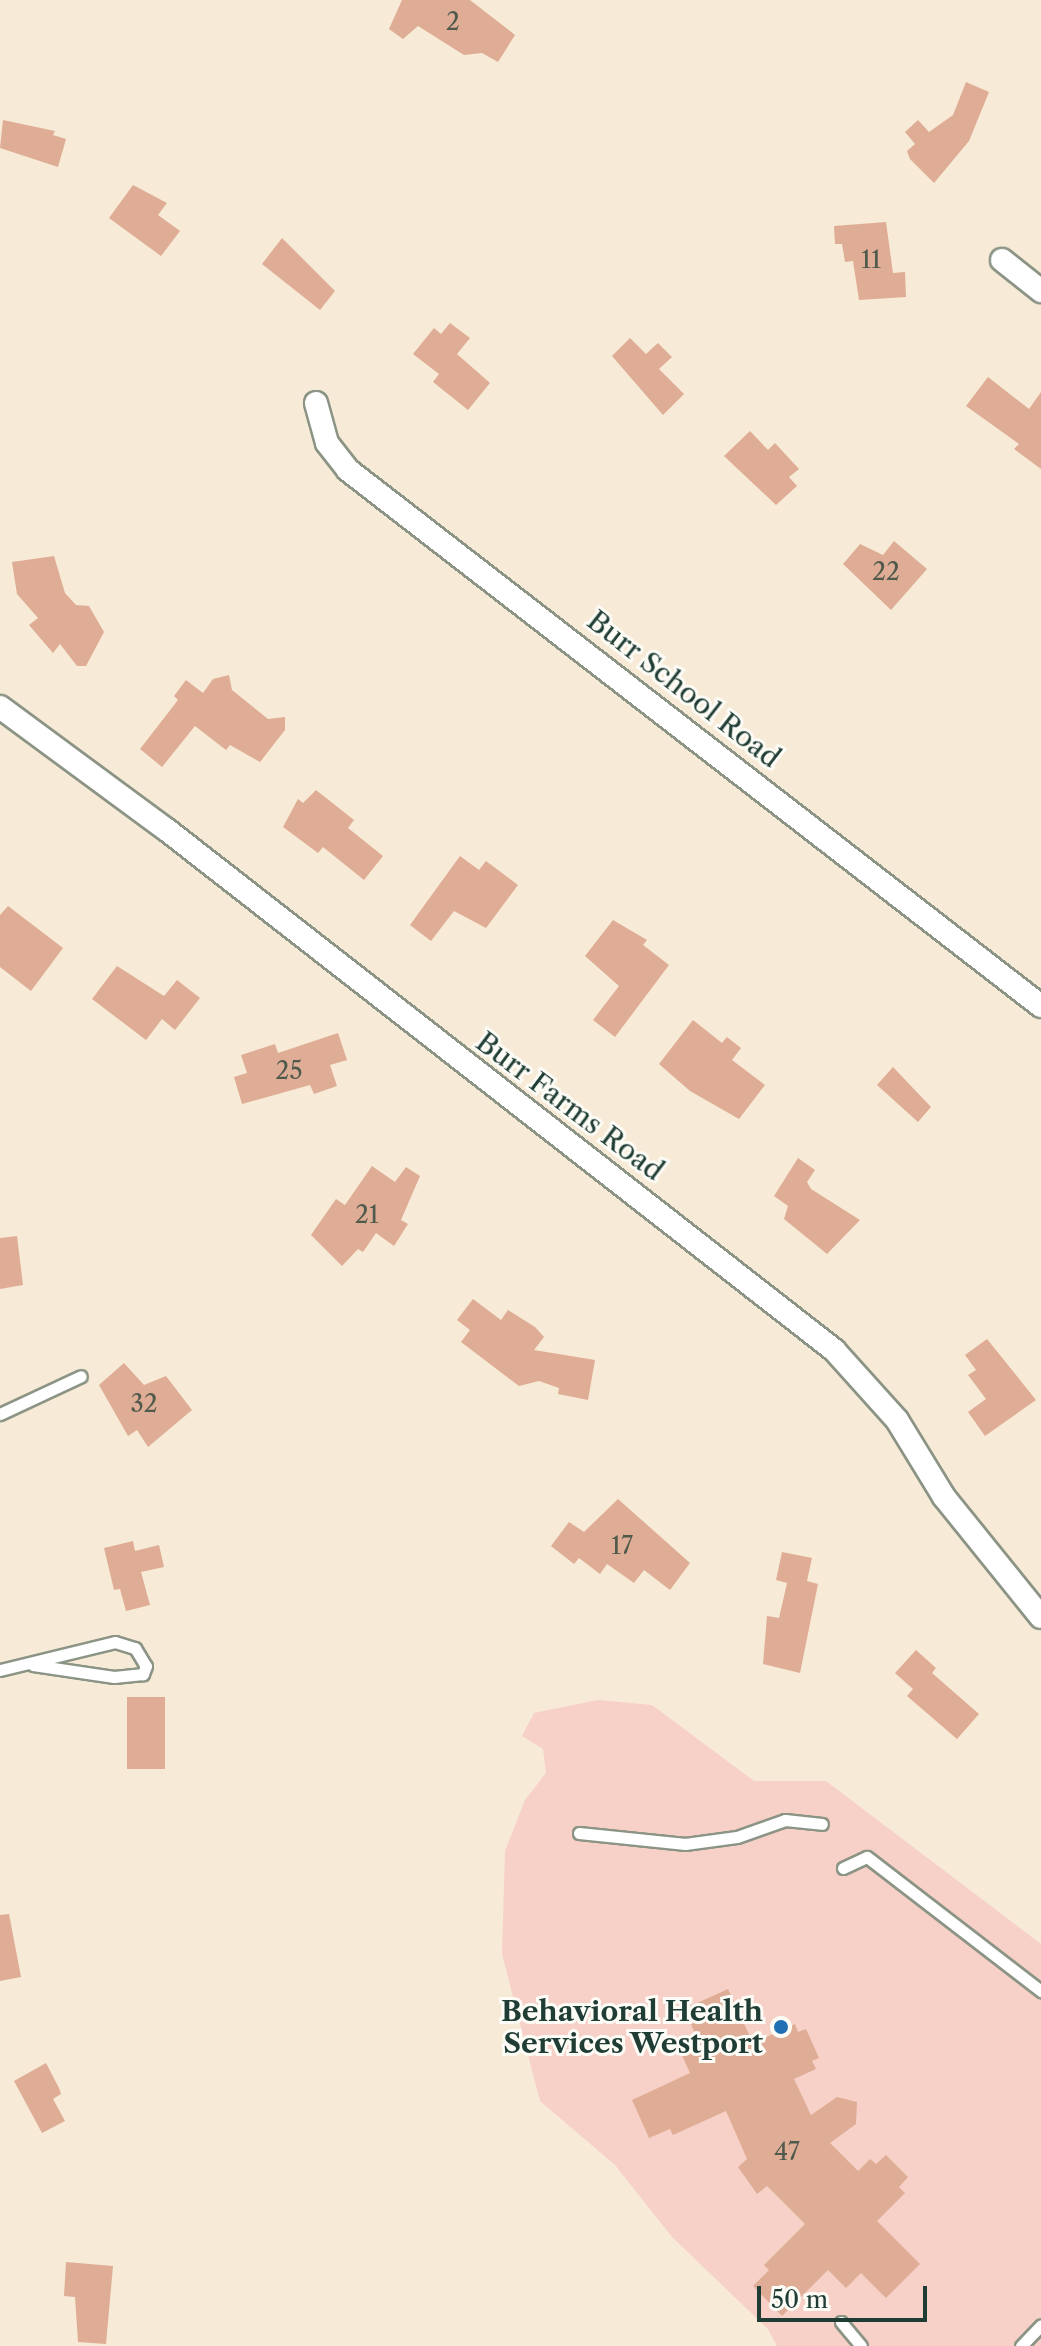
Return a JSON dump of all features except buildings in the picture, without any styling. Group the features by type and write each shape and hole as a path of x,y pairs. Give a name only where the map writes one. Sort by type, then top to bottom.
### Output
{"street":[{"path":"1002,260 1041,291"},
{"name":"Burr School Road","path":"316,403 327,443 348,470 1041,1006"},
{"name":"Burr Farms Road","path":"0,707 167,830 834,1350 897,1420 944,1497 1041,1617"}],"lane":[{"path":"0,1414 81,1376"},
{"path":"0,1670 126,1642 146,1666 143,1674 114,1677 33,1665"},
{"path":"579,1833 711,1843 785,1820 822,1824"},
{"path":"843,1868 867,1857 1041,1991"},
{"path":"841,2322 861,2346"},
{"path":"1021,2346 1041,2325"}],"shaded area":[{"name":"Behavioral Health Services Westport","path":"598,1700 652,1705 754,1781 826,1781 1041,1944 1041,2346 777,2346 768,2329 672,2237 615,2165 540,2101 502,1954 505,1851 525,1800 546,1773 543,1749 522,1736 534,1713"}],"place":[{"name":"Behavioral Health Services Westport","path":"781,2027"}]}
